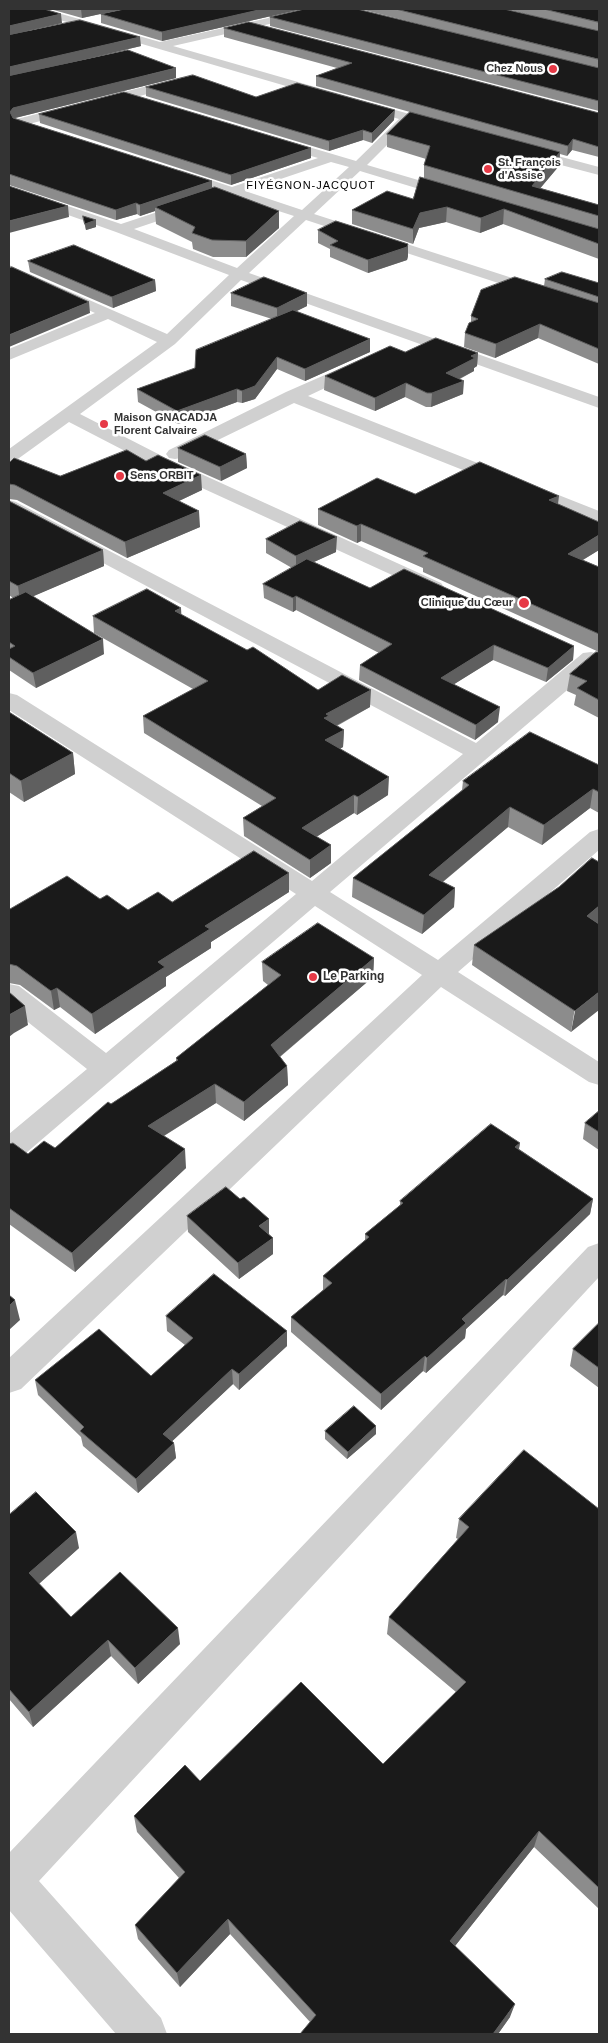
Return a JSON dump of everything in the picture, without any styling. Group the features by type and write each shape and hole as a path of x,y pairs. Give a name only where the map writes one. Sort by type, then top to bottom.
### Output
{"street":[{"path":"33,9 452,131"},
{"path":"132,52 322,9"},
{"path":"56,29 101,19"},
{"path":"249,26 277,33"},
{"path":"217,73 235,68"},
{"path":"14,124 198,78"},
{"path":"125,96 153,105"},
{"path":"9,457 169,342 239,274 358,166 407,118"},
{"path":"14,124 48,132"},
{"path":"266,138 469,200"},
{"path":"514,148 599,171"},
{"path":"122,228 331,158"},
{"path":"158,168 599,311"},
{"path":"9,190 122,228 239,274 599,403"},
{"path":"9,269 169,342"},
{"path":"9,355 108,314"},
{"path":"393,349 418,338"},
{"path":"160,462 292,396 376,357"},
{"path":"292,396 599,518"},
{"path":"67,414 160,462 447,593"},
{"path":"9,506 478,753"},
{"path":"9,1151 105,1068 314,894 588,657"},
{"path":"9,700 599,1075"},
{"path":"9,1379 440,973 599,836"},
{"path":"9,993 105,1068"},
{"path":"145,2034 9,1880 599,1256"}],"building":[{"path":"9,9 44,9 61,14 9,26"},
{"path":"125,9 263,9 162,32 101,14"},
{"path":"305,9 357,9 599,68 599,101 270,17"},
{"path":"396,9 504,9 599,31 599,59"},
{"path":"544,9 599,9 599,22"},
{"path":"80,20 140,37 9,67 9,35"},
{"path":"249,22 599,113 599,147 573,139 568,146 316,76 352,63 224,28"},
{"path":"128,50 176,68 13,108 10,112 13,118 212,181 140,205 136,203 116,210 9,174 9,76"},
{"path":"193,75 256,97 297,83 395,110 372,133 363,130 329,141 146,87"},
{"path":"124,92 311,148 231,175 39,114"},
{"path":"410,112 560,152 532,186 599,205 599,216 424,165 430,146 387,134"},
{"path":"420,177 599,229 599,244 504,209 481,218 447,207 420,213 413,229 352,210 387,191 413,199"},
{"path":"9,186 68,206 9,221"},
{"path":"215,187 279,211 246,241 212,240 192,233 195,227 155,207"},
{"path":"83,216 96,220 85,224"},
{"path":"336,221 408,244 407,247 368,260 330,245 338,241 318,230"},
{"path":"74,245 155,280 112,297 28,261"},
{"path":"12,267 89,302 9,335 9,268"},
{"path":"562,272 599,283 599,297 545,279"},
{"path":"264,277 307,293 277,308 231,293"},
{"path":"515,277 599,303 599,349 540,324 496,344 465,333 469,323 478,319 471,316 481,290"},
{"path":"293,310 370,339 305,369 277,357 255,386 242,391 237,389 177,411 137,389 195,368 196,350"},
{"path":"436,338 478,353 471,356 475,358 446,373 464,381 432,393 427,393 406,383 375,398 325,376 390,346 405,352"},
{"path":"205,435 246,454 220,467 178,448"},
{"path":"127,450 146,461 158,455 201,475 163,493 199,511 125,542 15,485 9,484 9,463 14,458 60,476"},
{"path":"480,462 559,496 549,500 599,522 599,535 568,554 599,567 599,634 423,556 428,553 361,524 357,526 318,509 377,478 415,494"},
{"path":"9,501 103,550 18,586 9,581"},
{"path":"300,521 337,537 296,556 266,539"},
{"path":"307,559 370,588 404,569 574,646 548,668 494,645 441,678 500,707 476,725 360,665 392,644 296,596 293,598 263,584"},
{"path":"147,589 181,608 175,611 247,650 253,647 318,690 342,675 371,690 326,714 329,716 324,718 344,730 325,740 389,777 358,797 354,795 302,828 331,845 310,860 243,818 276,798 143,716 208,681 93,616"},
{"path":"26,592 103,639 33,673 9,657 9,649 15,646 9,642 9,600"},
{"path":"596,652 599,652 599,700 577,688 587,681 570,674"},
{"path":"9,712 73,753 21,781 9,773"},
{"path":"530,732 599,765 599,792 593,789 544,825 510,807 429,875 455,888 424,915 353,878 469,785 463,781"},
{"path":"254,851 289,873 205,926 210,929 158,962 165,967 92,1014 57,988 51,991 17,966 9,964 9,909 67,876 100,899 107,895 128,910 158,892 172,902"},
{"path":"592,858 599,862 599,906 587,916 599,924 599,992 575,1011 474,945 559,887"},
{"path":"318,923 374,958 271,1045 287,1066 244,1102 215,1084 148,1126 185,1149 72,1253 9,1208 9,1144 13,1143 28,1154 44,1141 55,1148 108,1102 111,1104 178,1060 176,1058 281,975 262,962"},
{"path":"9,992 25,1006 9,1015"},
{"path":"599,1111 599,1132 585,1123"},
{"path":"491,1124 520,1143 515,1147 593,1199 507,1280 462,1319 466,1323 427,1358 425,1356 381,1394 291,1317 332,1283 323,1276 369,1237 365,1234 403,1203 400,1201"},
{"path":"226,1187 240,1199 244,1197 269,1219 259,1226 273,1238 238,1263 187,1216"},
{"path":"214,1274 287,1331 239,1374 232,1369 163,1434 174,1443 136,1479 80,1431 84,1427 35,1380 99,1329 151,1376 193,1338 166,1316"},
{"path":"9,1295 15,1300 9,1306"},
{"path":"599,1323 599,1368 573,1349"},
{"path":"354,1406 376,1426 348,1452 325,1431"},
{"path":"524,1450 599,1509 599,1888 539,1831 450,1941 515,2004 493,2034 300,2034 316,2015 228,1919 177,1973 135,1925 185,1872 134,1816 185,1765 200,1781 301,1682 383,1764 466,1682 389,1617 469,1527 459,1519"},
{"path":"36,1492 76,1532 29,1573 71,1617 120,1572 178,1628 135,1668 108,1640 29,1712 9,1689 9,1515"}],"place":[{"name":"Chez Nous","path":"553,69"},
{"name":"St. François d'Assise","path":"488,169"},
{"name":"Maison GNACADJA Florent Calvaire","path":"104,424"},
{"name":"Sens ORBIT","path":"120,476"},
{"name":"Clinique du Cœur","path":"524,603"},
{"name":"Le Parking","path":"313,977"}],"district":[{"name":"FIYÉGNON-JACQUOT","path":"311,186"}]}
